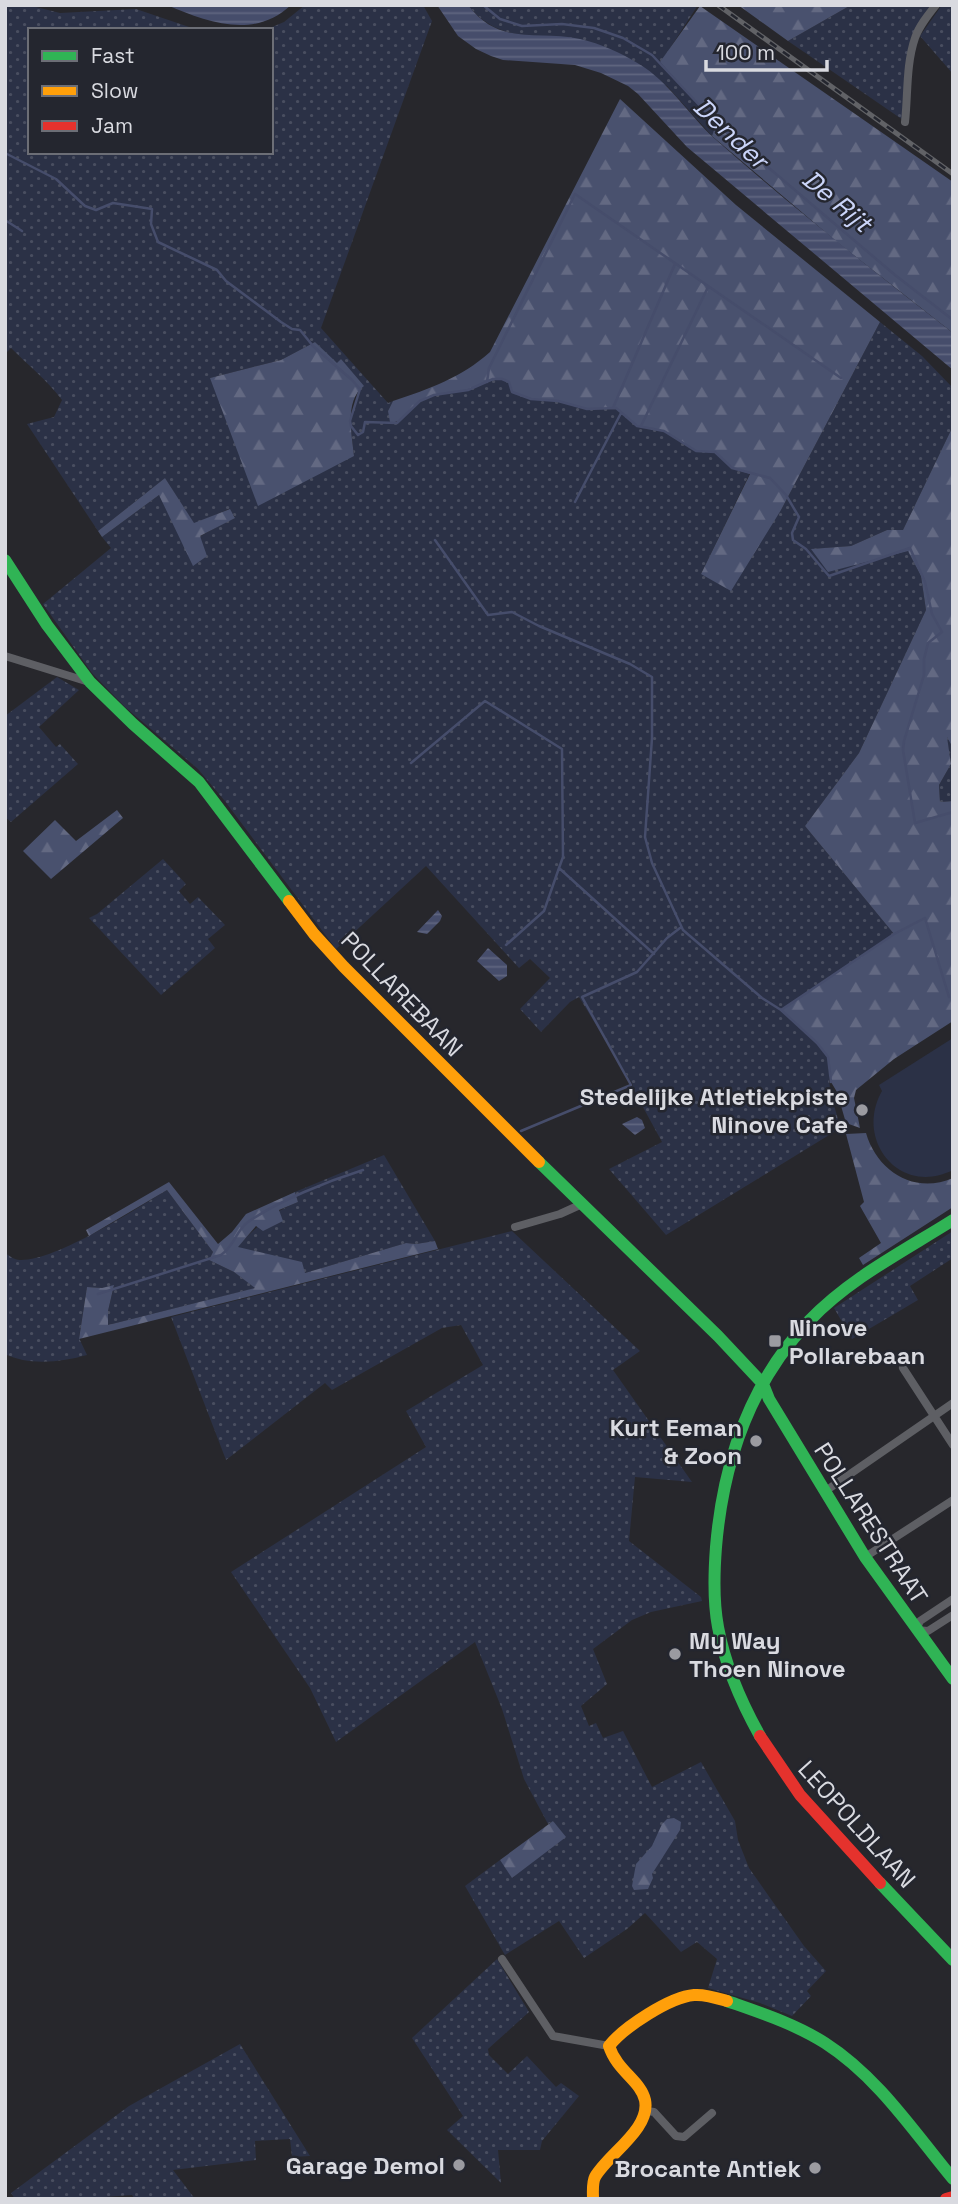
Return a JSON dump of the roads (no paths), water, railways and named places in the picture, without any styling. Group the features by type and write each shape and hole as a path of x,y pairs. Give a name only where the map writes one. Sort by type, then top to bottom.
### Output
{"street":[{"path":"905,122 915,37 936,5"},
{"path":"5,560 47,625 90,682"},
{"name":"POLLAREBAAN","path":"5,656 90,682 192,775 314,934 344,967 718,1336 763,1384"},
{"path":"515,1227 560,1214 582,1204"},
{"name":"LEOPOLDLAAN","path":"953,1220 863,1277 823,1308 794,1338 763,1384 729,1457 717,1518 714,1587 718,1628 728,1668 744,1709 771,1756 800,1798 953,1960"},
{"path":"904,1368 953,1445"},
{"name":"POLLARESTRAAT","path":"763,1384 769,1399 865,1557 953,1679"},
{"path":"824,1492 953,1403"},
{"path":"865,1557 953,1500"},
{"path":"953,1600 920,1621 916,1630 928,1631 953,1615"},
{"path":"502,1959 553,2036 609,2046"},
{"path":"609,2046 673,2000 689,1995 707,1996 775,2017 821,2041 846,2058 879,2091 950,2172"},
{"path":"593,2199 594,2179 643,2121 647,2111 646,2098 612,2060 609,2046"},
{"path":"647,2111 654,2112 676,2136 684,2137 712,2113"},
{"path":"946,2199 953,2197"}],"waterway":[{"name":"De Rijt","path":"483,5 500,19 522,26 562,24 594,28 623,38 652,55 717,124 895,275 953,320"},
{"path":"5,153 56,179 85,206 96,210 113,203 152,209 151,224 158,242 217,270 226,281 281,322 292,329 300,330 313,346 352,380 360,389 350,421 358,435 363,432 365,422 397,423 420,401 434,395 468,390 493,379 502,379 509,382 512,392 531,399 558,401 587,409 616,408 637,426 664,431 696,451 715,452 732,468 770,478 786,495 799,517 792,533 793,540 806,549 829,576 910,548 925,582 932,614 942,632 928,643 924,675 904,741 903,750 915,823 953,812"},
{"path":"487,382 489,368 575,194 841,378"},
{"path":"5,220 22,231"},
{"path":"613,408 675,264"},
{"path":"641,426 708,287"},
{"path":"575,502 621,413"},
{"path":"435,540 488,615 512,612 630,664 652,677 652,738 645,837 652,863 683,930 817,1043 828,1057 831,1082"},
{"path":"411,763 485,701 562,749 563,857 559,868"},
{"path":"506,945 544,911 559,868 654,954"},
{"path":"781,1010 894,934 925,918 949,997"},
{"path":"521,1131 631,1085 582,997 637,972 667,938 680,928"},
{"path":"98,1294 221,1255 244,1225 260,1214 304,1192 363,1170"}],"railway":[{"path":"718,5 953,174"}],"place":[{"name":"Stedelijke Atletiekpiste Ninove Cafe","path":"862,1110"},
{"name":"Ninove Pollarebaan","path":"775,1341"},
{"name":"Kurt Eeman & Zoon","path":"756,1441"},
{"name":"My Way Thoen Ninove","path":"675,1654"},
{"name":"Garage Demol","path":"459,2165"},
{"name":"Brocante Antiek","path":"815,2168"}],"water label":[{"name":"Dender","path":"731,133"}]}
